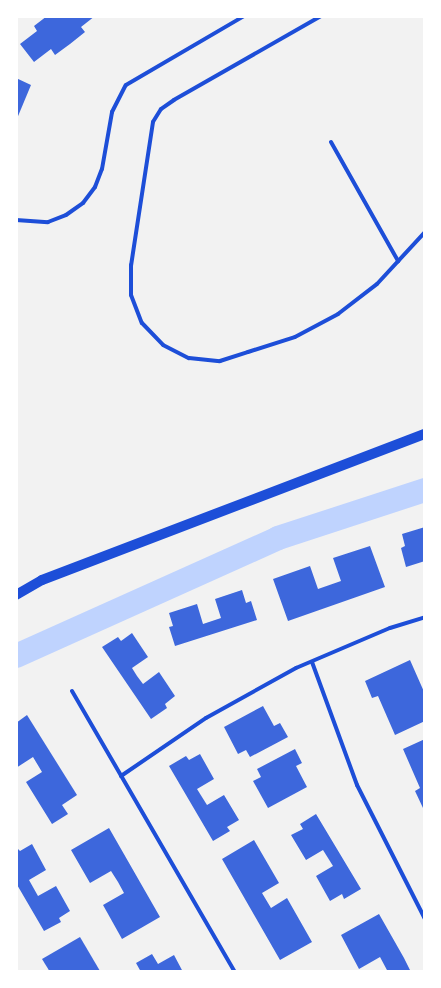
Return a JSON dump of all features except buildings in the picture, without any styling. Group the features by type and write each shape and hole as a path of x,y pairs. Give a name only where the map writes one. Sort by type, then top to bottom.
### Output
{"main road":[{"path":"16,595 42,580 425,434"}],"lane":[{"path":"16,220 48,222 66,215 83,203 95,187 102,169 112,112 126,85 244,16"},
{"path":"321,16 161,109 153,122 131,265 131,295 142,322 162,345 189,358 220,361 295,337 338,314 377,284 425,232"},
{"path":"331,142 398,261"},
{"path":"121,776 206,718 312,662 390,628 425,617"},
{"path":"312,662 358,785 425,919"},
{"path":"72,691 235,972"}],"waterway":[{"path":"16,656 278,538 425,490"}]}
